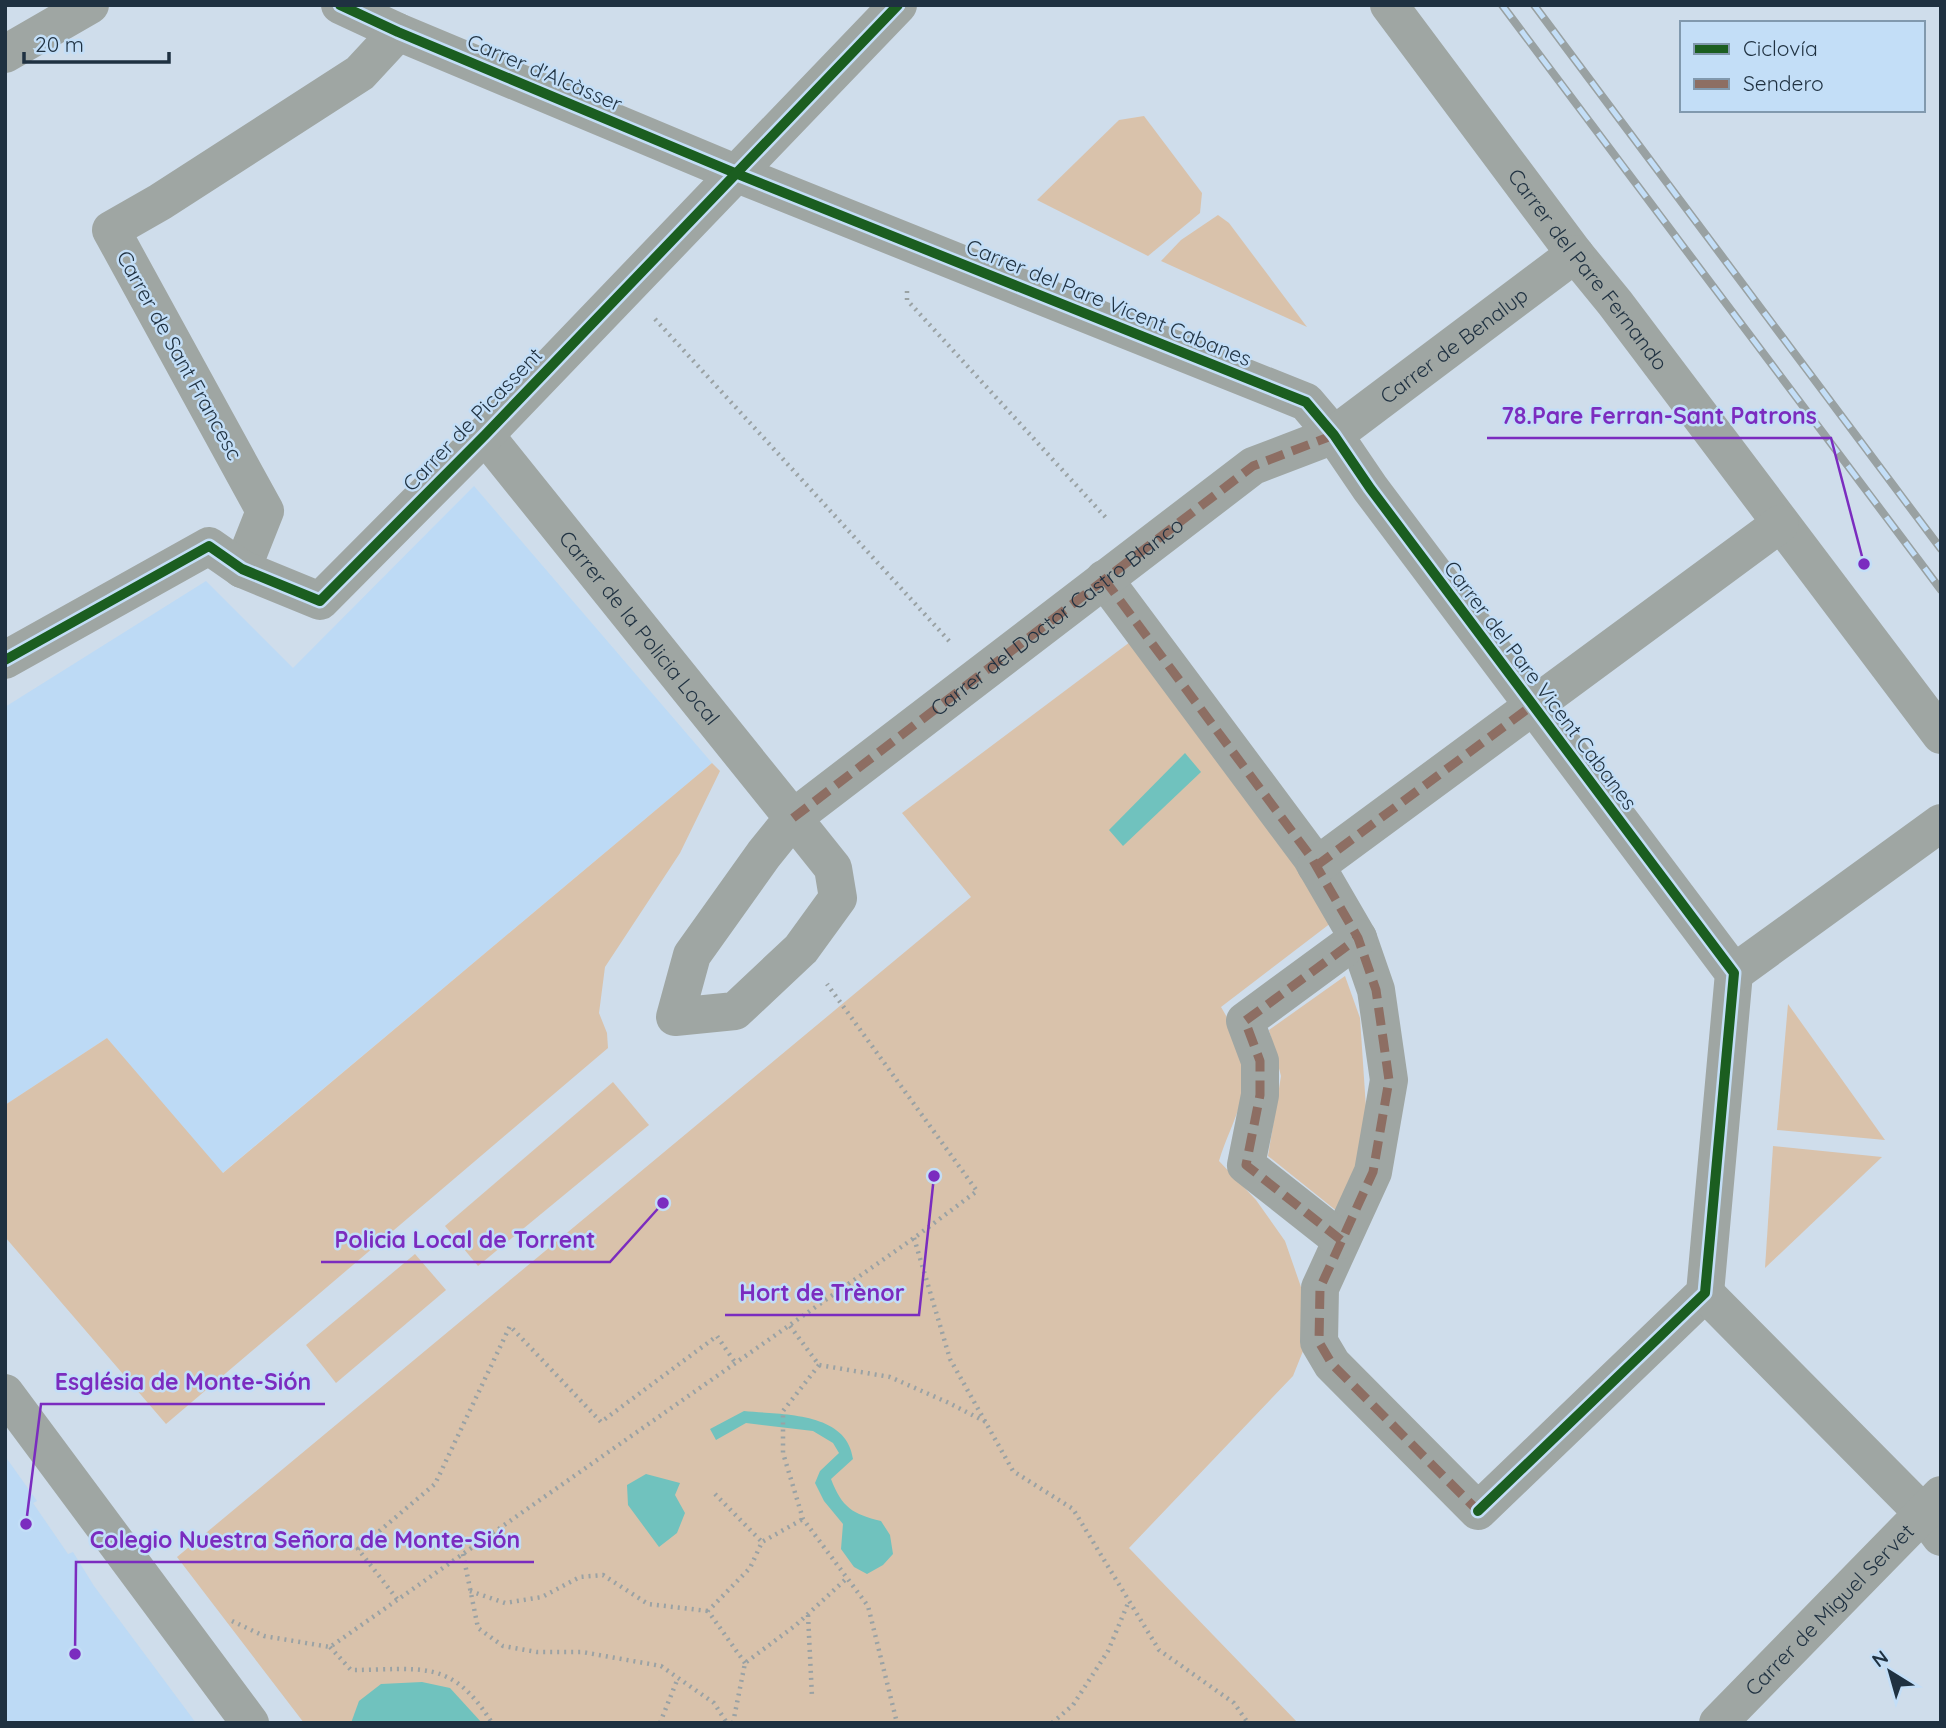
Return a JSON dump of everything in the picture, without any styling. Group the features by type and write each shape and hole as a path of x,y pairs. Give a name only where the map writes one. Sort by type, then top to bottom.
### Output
{"street":[{"path":"5,54 90,5"},
{"name":"Carrer de Picassent","path":"7,654 209,546 242,569 320,601 485,435 898,5"},
{"name":"Carrer del Pare Fernando","path":"1389,5 1941,735"},
{"name":"Carrer d'Alcàsser","path":"346,6 397,32 735,173"},
{"name":"Carrer de Sant Francesc","path":"242,569 265,511 111,230 160,202 360,73 397,32"},
{"name":"Carrer del Pare Vicent Cabanes","path":"735,173 1306,402 1334,435 1370,488 1734,973"},
{"name":"Carrer de Benalup","path":"1334,435 1575,254"},
{"name":"Carrer de la Policia Local","path":"485,435 793,818 833,868 838,898 802,949 735,1011 675,1017 692,955 793,818"},
{"name":"Carrer del Doctor Castro Blanco","path":"793,818 1253,466 1334,435"},
{"path":"1316,866 1780,524"},
{"path":"1104,579 1316,866 1358,939 1376,990 1389,1080 1373,1172 1320,1289 1319,1342 1332,1364 1478,1511 1705,1293 1734,973 1941,823"},
{"path":"1341,1240 1246,1165 1260,1095 1260,1061 1245,1021 1358,939"},
{"path":"1705,1293 1935,1515"},
{"path":"5,1393 250,1723"},
{"name":"Carrer de Miguel Servet","path":"1718,1723 1935,1515"}],"path":[{"path":"907,242 907,300 1138,553"},
{"path":"626,287 979,674"},
{"path":"330,1647 790,1326 977,1191 802,949"},
{"path":"914,1238 950,1359 1013,1471 1073,1509 1159,1650 1234,1703 1248,1723"},
{"path":"397,1600 358,1549 435,1484 510,1326 601,1422 717,1336 736,1364"},
{"path":"790,1326 819,1365 890,1377 986,1422"},
{"path":"819,1365 783,1411 783,1453 803,1519 868,1606 897,1723"},
{"path":"716,1494 761,1542"},
{"path":"708,1611 750,1568 761,1542 803,1519"},
{"path":"463,1554 478,1628 503,1646 537,1652 582,1652 662,1666 714,1703 727,1723"},
{"path":"470,1591 505,1602 542,1597 580,1577 603,1574 648,1604 708,1611 745,1663"},
{"path":"733,1723 745,1663 808,1614 846,1579"},
{"path":"1052,1723 1073,1705 1108,1651 1129,1601"},
{"path":"808,1614 811,1697"},
{"path":"228,1619 264,1636 330,1647 352,1670 431,1669 457,1681 481,1705 492,1723"},
{"path":"660,1723 678,1678"}],"shaded area":[{"path":"1144,116 1202,193 1200,213 1148,256 1037,200 1119,120"},
{"path":"1218,215 1229,223 1307,327 1161,261 1181,240"},
{"path":"474,486 712,763 220,1175 107,1038 5,1105 5,707 206,581 293,668"},
{"path":"1138,636 1344,913 1221,1007 1241,1052 1244,1088 1219,1161 1256,1200 1285,1241 1301,1287 1309,1336 1293,1376 1129,1548 1298,1723 304,1723 177,1557 971,897 902,813"},
{"path":"1185,753 1201,772 1123,846 1109,830"},
{"path":"712,763 720,771 680,853 605,967 599,1013 607,1033 608,1048 166,1424 5,1237 5,1105 107,1038 223,1173"},
{"path":"1345,976 1360,1018 1366,1108 1362,1146 1343,1216 1268,1156 1281,1076 1269,1030"},
{"path":"1788,1004 1885,1140 1777,1130"},
{"path":"613,1082 649,1125 478,1266 445,1226"},
{"path":"1773,1146 1882,1157 1765,1268"},
{"path":"415,1254 446,1290 336,1383 306,1345"},
{"path":"744,1411 810,1418 839,1432 848,1443 853,1459 831,1479 844,1503 863,1516 881,1521 890,1535 893,1554 883,1565 867,1574 854,1567 841,1549 843,1524 824,1501 815,1483 820,1471 839,1453 833,1443 813,1431 746,1423 716,1440 710,1429"},
{"path":"5,1456 37,1501 33,1503 68,1554 73,1552 94,1586 196,1723 5,1723"},
{"path":"646,1474 680,1483 675,1495 685,1513 677,1533 659,1547 628,1505 627,1485"},
{"path":"422,1682 450,1688 482,1723 351,1723 359,1701 381,1684"}],"railway":[{"path":"1502,5 1941,590"},
{"path":"1534,5 1941,549"}],"marked path":[{"path":"793,818 1253,466 1334,435"},
{"path":"1104,579 1311,857 1358,938 1376,990 1389,1080 1373,1172 1320,1288 1319,1342 1332,1364 1478,1511"},
{"path":"1316,866 1533,705"},
{"path":"1341,1240 1246,1165 1260,1095 1260,1061 1245,1021 1358,938"}],"cycle path":[{"path":"340,5 398,32 735,173 1306,402 1334,435 1370,488 1734,973 1705,1293 1478,1511"},
{"path":"5,660 209,546 242,569 320,601 485,435 898,5"}],"place":[{"name":"78.Pare Ferran-Sant Patrons","path":"1864,564"},
{"name":"Hort de Trènor","path":"934,1176"},
{"name":"Policia Local de Torrent","path":"663,1203"},
{"name":"Església de Monte-Sión","path":"26,1524"},
{"name":"Colegio Nuestra Señora de Monte-Sión","path":"75,1654"}]}
